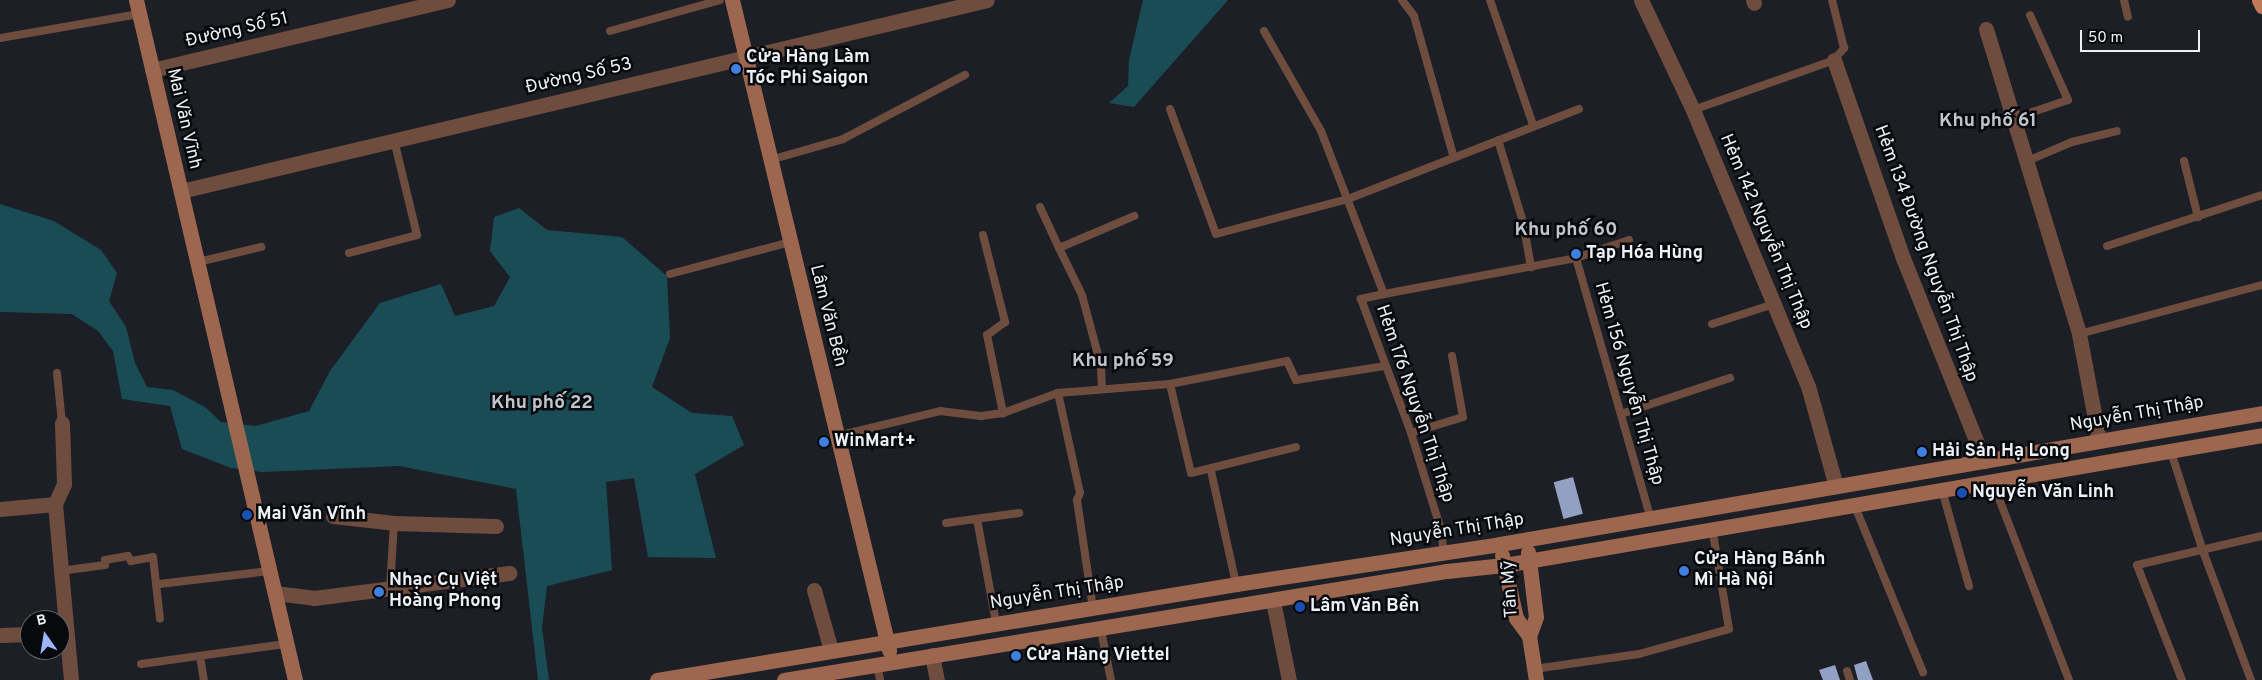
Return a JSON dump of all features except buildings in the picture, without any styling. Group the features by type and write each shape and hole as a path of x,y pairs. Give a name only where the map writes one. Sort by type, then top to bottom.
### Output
{"main road":[{"name":"Lâm Văn Bền","path":"732,0 886,641 884,662"},
{"path":"2259,0 2262,6"},
{"name":"Mai Văn Vĩnh","path":"137,7 270,571"},
{"name":"Nguyễn Thị Thập","path":"657,680 1236,584 1525,540 2262,413"},
{"path":"784,680 884,662 1100,630 1447,570 1504,565 1712,527 1993,483 2262,435"},
{"name":"Tân Mỹ","path":"1525,540 1536,617 1528,636"},
{"name":"Tân Mỹ","path":"1500,544 1516,618 1528,636 1535,674"},
{"path":"1444,553 1447,570"},
{"path":"270,571 294,680"}],"street":[{"name":"Đường Số 51","path":"152,70 448,0"},
{"name":"Đường Số 53","path":"181,191 987,0"},
{"name":"Hẻm 142 Nguyễn Thị Thập","path":"1641,0 1693,110 1808,386 1836,486"},
{"path":"1986,29 2079,334 2100,440"},
{"name":"Hẻm 134 Đường Nguyễn Thị Thập","path":"1834,60 1903,258 1984,461"},
{"path":"62,423 64,484 54,504 62,610"},
{"path":"0,509 54,504"},
{"path":"333,516 394,523 496,526"},
{"path":"275,594 314,598 509,573"},
{"path":"814,590 831,650"},
{"path":"1273,601 1289,680"},
{"path":"0,636 20,635"},
{"path":"932,655 937,680"},
{"path":"68,660 71,680"}],"lane":[{"path":"610,31 720,0"},
{"path":"1402,0 1414,16 1453,155"},
{"path":"1490,0 1533,125"},
{"path":"1693,110 1834,60 1844,48 1832,0"},
{"path":"2124,0 2128,17"},
{"path":"0,38 137,7"},
{"path":"2012,119 2068,100 2030,15"},
{"name":"Hẻm 176 Nguyễn Thị Thập","path":"1264,31 1321,131 1384,294 1361,299 1384,366 1411,433 1441,530 1444,553"},
{"path":"770,160 843,139 965,75"},
{"path":"1170,109 1216,234 1348,199 1453,155 1498,140 1579,108"},
{"path":"2025,162 2072,142 2117,130"},
{"path":"349,253 417,235 394,140"},
{"path":"1498,140 1523,222 1531,267"},
{"path":"2184,161 2198,217"},
{"path":"2107,246 2262,195"},
{"path":"1040,207 1082,295 1101,366 1102,387"},
{"path":"1059,248 1134,216"},
{"path":"982,235 1006,322 987,335 1003,413"},
{"path":"1384,294 1576,258 1629,240"},
{"path":"670,274 790,242"},
{"path":"198,262 261,248"},
{"name":"Hẻm 156 Nguyễn Thị Thập","path":"1576,258 1651,519"},
{"path":"2079,334 2262,285"},
{"path":"1712,324 1774,304"},
{"path":"1411,433 1463,417 1452,356"},
{"path":"837,436 940,411 980,416 1003,413 1058,393 1102,387 1170,384 1287,361 1296,380 1384,366"},
{"path":"57,373 62,423"},
{"path":"1621,414 1730,378"},
{"path":"1170,384 1191,473 1211,471 1296,446"},
{"path":"1058,393 1080,493 1077,500 1092,609"},
{"path":"2171,452 2203,551 2251,680"},
{"path":"1211,471 1236,584"},
{"path":"1993,483 2069,680"},
{"path":"1942,490 1969,586"},
{"path":"1854,504 1923,672"},
{"path":"946,523 1019,513"},
{"path":"977,519 996,623"},
{"path":"390,588 394,523"},
{"path":"1535,674 1639,654 1729,629 1712,527"},
{"path":"2182,680 2137,565 2262,536"},
{"path":"60,570 105,565 105,560 128,556 131,562 154,557 159,584 160,619"},
{"path":"159,584 270,571"},
{"path":"1100,630 1111,680"},
{"path":"141,664 286,644"},
{"path":"200,656 204,680"},
{"path":"880,680 884,662"},
{"path":"1847,671 1850,680"}],"water":[{"path":"1143,0 1228,0 1134,107 1109,103 1128,86 1129,60"},
{"path":"0,204 54,221 101,250 117,273 109,301 126,327 135,363 147,387 173,390 205,407 221,422 256,426 309,411 330,371 380,303 441,284 455,316 494,306 510,277 490,251 494,217 519,208 547,230 622,237 667,276 670,338 652,387 692,413 732,416 744,445 695,474 716,558 648,557 634,478 606,482 612,570 547,586 542,628 549,680 538,680 516,489 399,466 263,472 231,468 182,449 170,406 122,399 113,351 98,331 72,314 0,312"}],"place":[{"name":"Cửa Hàng Làm Tóc Phi Saigon","path":"736,69"},
{"name":"Tạp Hóa Hùng","path":"1576,254"},
{"name":"WinMart+","path":"824,442"},
{"name":"Hải Sản Hạ Long","path":"1922,452"},
{"name":"Nguyễn Văn Linh","path":"1962,493"},
{"name":"Mai Văn Vĩnh","path":"247,515"},
{"name":"Cửa Hàng Bánh Mì Hà Nội","path":"1684,571"},
{"name":"Nhạc Cụ Việt Hoàng Phong","path":"379,592"},
{"name":"Lâm Văn Bền","path":"1300,607"},
{"name":"Cửa Hàng Viettel","path":"1016,656"}],"district":[{"name":"Khu phố 61","path":"1988,122"},
{"name":"Khu phố 60","path":"1566,231"},
{"name":"Khu phố 59","path":"1123,362"},
{"name":"Khu phố 22","path":"542,404"}]}
